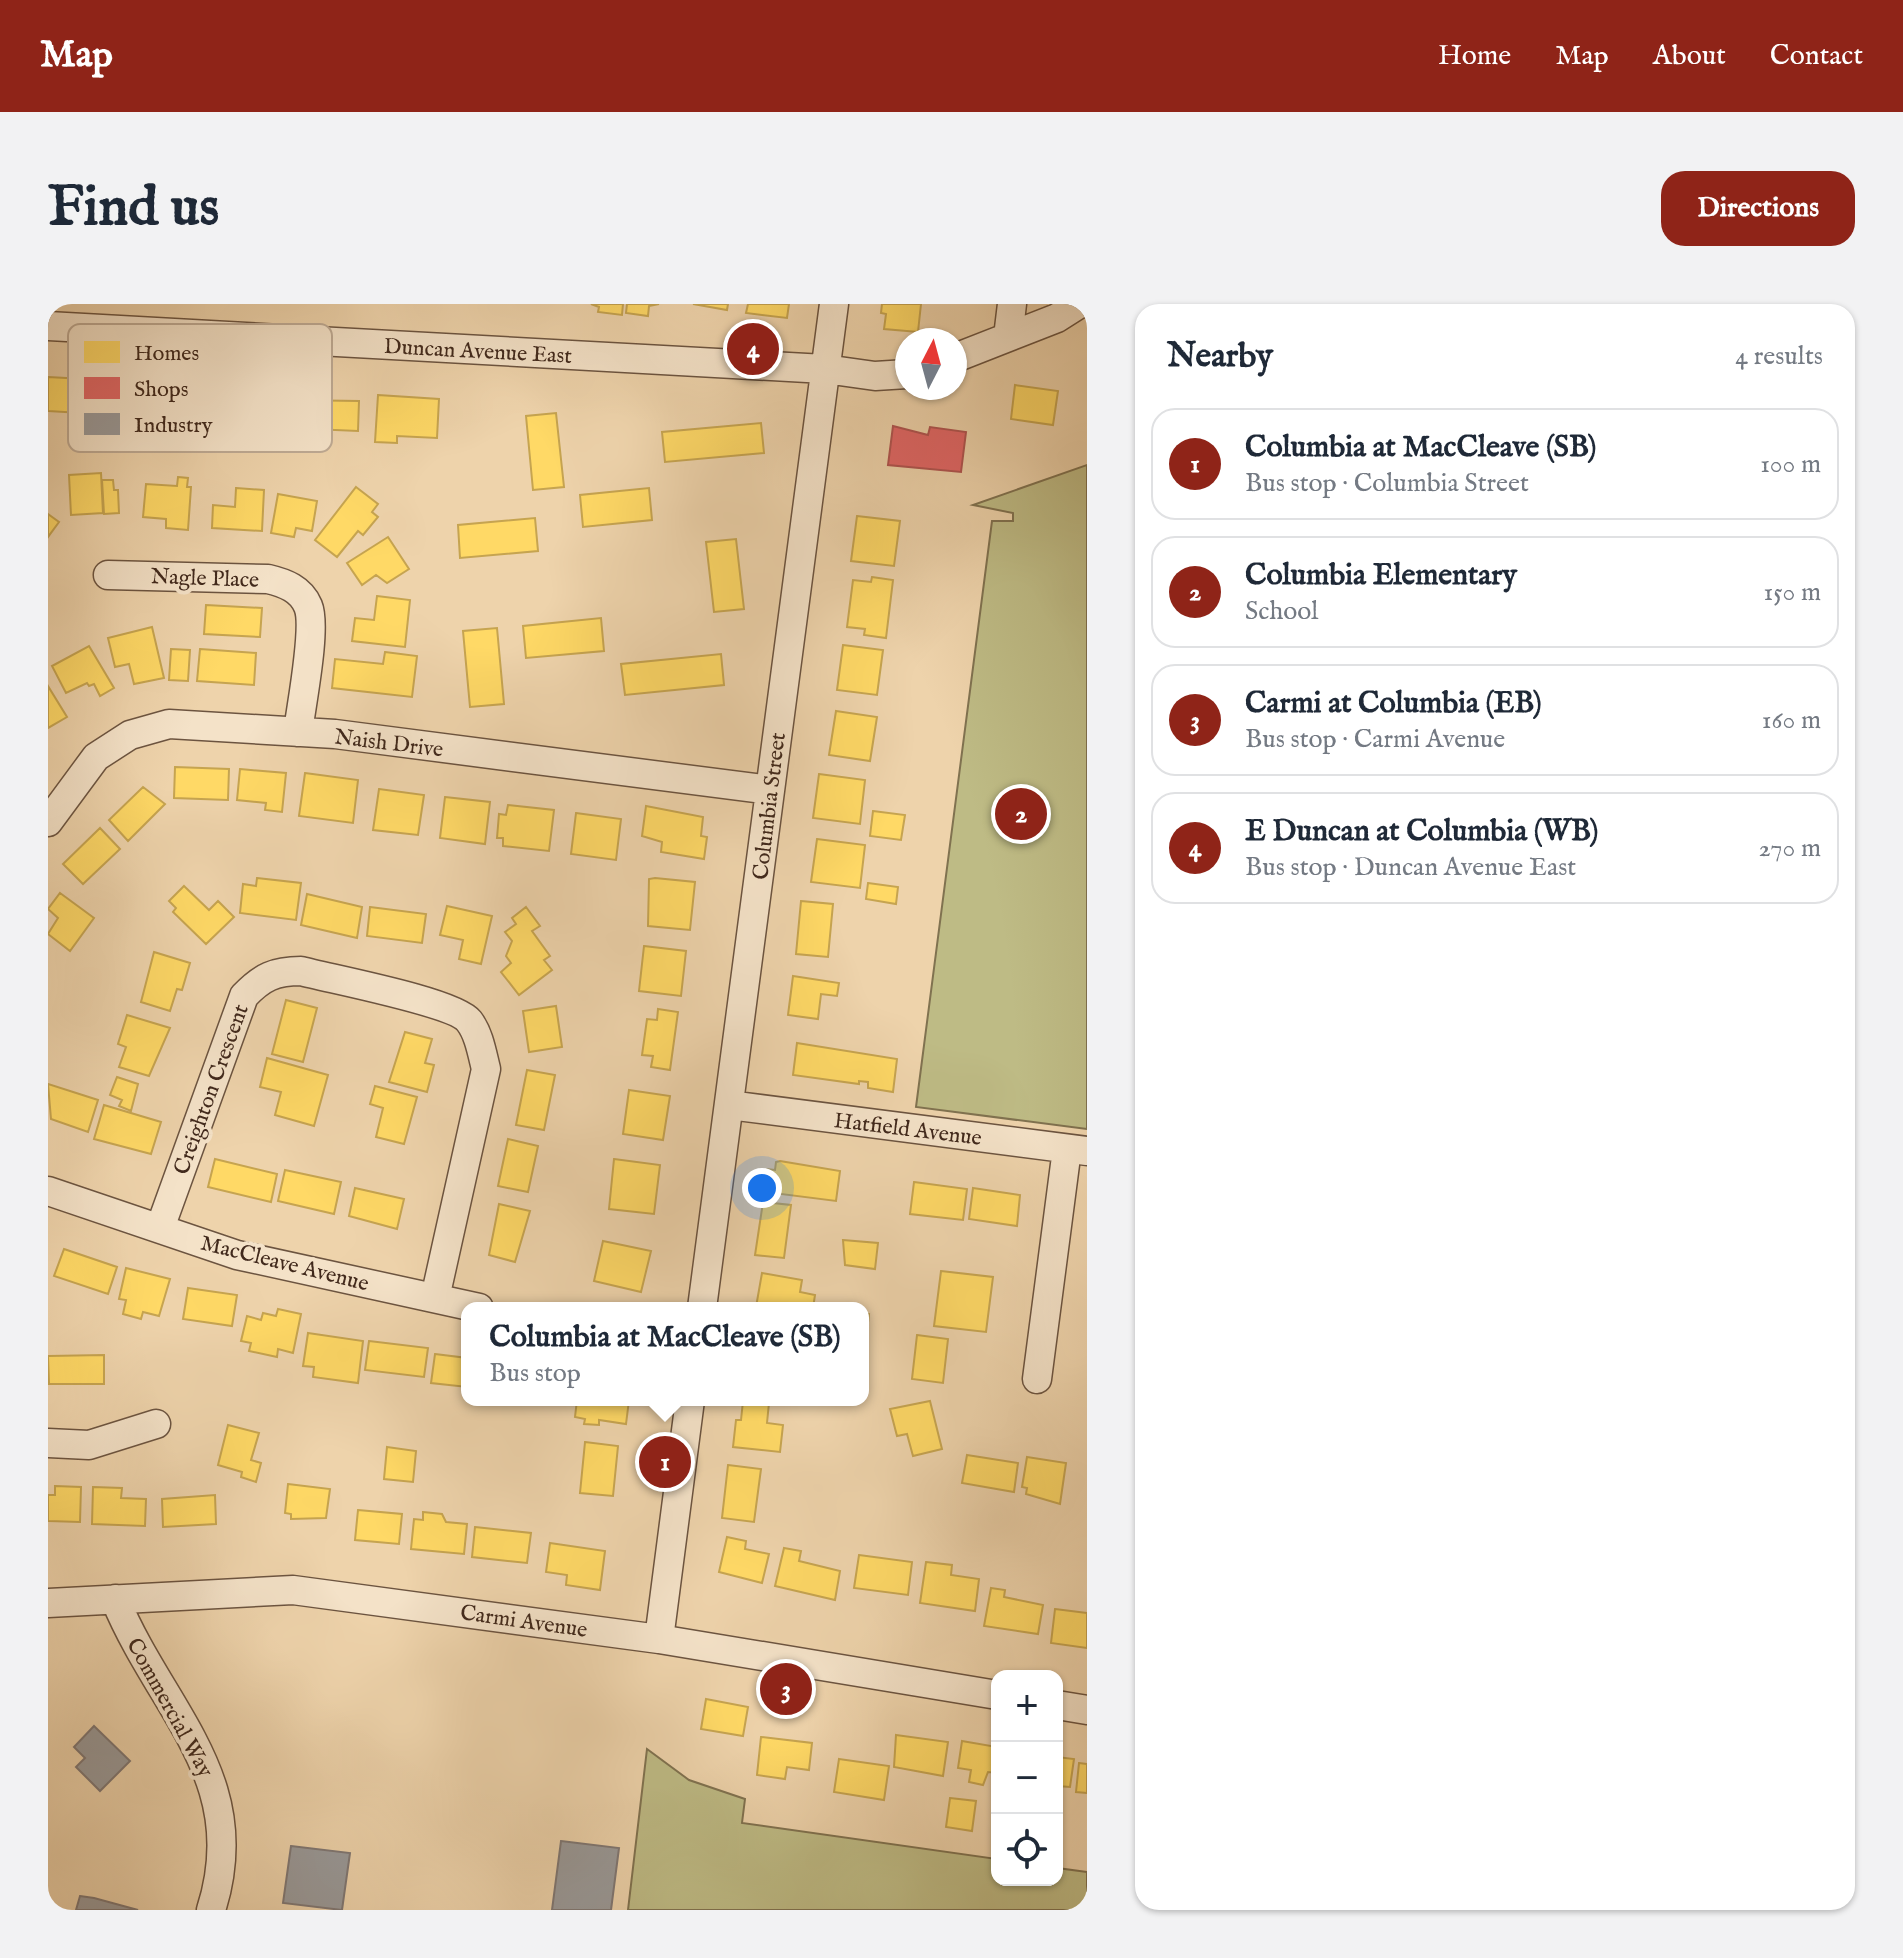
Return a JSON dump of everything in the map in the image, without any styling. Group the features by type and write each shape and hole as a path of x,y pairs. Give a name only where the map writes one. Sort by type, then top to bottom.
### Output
{"street":[{"name":"Columbia Street","path":"703,1302 834,304"},
{"path":"1008,337 1012,304"},
{"path":"967,353 1057,318 1079,304"},
{"name":"Duncan Avenue East","path":"48,326 68,327"},
{"name":"Duncan Avenue East","path":"332,342 825,369 875,376 895,375"},
{"name":"Nagle Place","path":"108,575 268,579 285,583 299,593 309,608 311,627 298,732"},
{"name":"Naish Drive","path":"48,822 96,757 130,735 183,724 298,732 770,790"},
{"name":"Creighton Crescent","path":"160,1228 244,996 258,980 278,971 301,971 443,1007 468,1019 486,1069 435,1298"},
{"name":"Hatfield Avenue","path":"729,1105 1077,1150"},
{"path":"1037,1379 1077,1150"},
{"name":"MacCleave Avenue","path":"48,1191 237,1255 461,1304"},
{"path":"659,1639 689,1406"},
{"path":"48,1443 89,1445 156,1424"},
{"name":"Carmi Avenue","path":"48,1603 293,1590 659,1639 991,1694"},
{"name":"Commercial Way","path":"115,1599 133,1643 196,1743 216,1789 223,1841 218,1890 211,1910"},
{"path":"1063,1706 1087,1710"}],"shaded area":[{"path":"1087,465 1087,1129 916,1107 992,521 1013,521 1013,513 973,505"},
{"path":"647,1749 689,1780 745,1799 742,1823 991,1858 991,1886 1063,1886 1063,1869 1087,1872 1087,1910 628,1910"}],"building: Homes":[{"path":"591,304 623,304 622,315 598,312 599,307"},
{"path":"627,304 659,304 649,306 648,316 626,313"},
{"path":"693,304 728,304 727,310"},
{"path":"748,304 789,304 787,318 746,313"},
{"path":"882,304 921,304 918,328 884,329 886,314 881,313"},
{"path":"48,377 68,378 68,412 48,411"},
{"path":"1015,385 1058,391 1053,425 1011,419"},
{"path":"378,395 439,399 437,438 397,436 397,443 375,442"},
{"path":"332,401 359,401 358,431 332,430"},
{"path":"556,413 564,487 533,490 526,416"},
{"path":"761,423 764,453 665,462 662,432"},
{"path":"101,473 103,513 71,515 69,475"},
{"path":"178,477 188,478 187,487 191,487 188,530 166,528 166,519 143,517 146,484 177,486"},
{"path":"102,480 113,480 114,490 118,490 119,513 104,514"},
{"path":"356,487 378,504 372,512 378,517 363,535 358,531 337,557 315,540"},
{"path":"236,488 264,490 262,531 212,528 213,505 235,507"},
{"path":"649,488 652,520 583,527 580,495"},
{"path":"278,494 317,501 312,531 296,528 294,537 271,533"},
{"path":"48,514 59,522 48,537"},
{"path":"857,516 900,521 894,566 851,561"},
{"path":"535,518 538,551 460,558 458,525"},
{"path":"388,537 409,569 387,583 376,575 362,585 347,563"},
{"path":"736,539 744,609 714,612 706,542"},
{"path":"872,577 893,580 886,638 864,635 865,629 847,627 853,580 871,582"},
{"path":"377,596 410,600 405,647 352,641 355,618 374,620"},
{"path":"206,605 262,608 260,637 204,634"},
{"path":"601,618 604,651 526,658 523,626"},
{"path":"152,627 164,678 134,684 129,664 115,667 108,638"},
{"path":"497,628 504,704 470,707 463,631"},
{"path":"843,645 883,650 877,695 837,690"},
{"path":"89,646 114,688 100,696 94,684 89,686 87,683 66,693 52,666"},
{"path":"171,649 190,650 188,681 169,680"},
{"path":"200,649 256,653 254,685 197,681"},
{"path":"385,652 417,656 412,697 332,688 335,659 383,664"},
{"path":"721,654 724,685 625,695 621,664"},
{"path":"48,686 67,717 48,728"},
{"path":"836,711 877,717 870,761 829,755"},
{"path":"175,767 229,769 228,800 174,798"},
{"path":"240,769 286,773 282,812 265,810 266,803 237,800"},
{"path":"305,773 358,780 353,823 299,816"},
{"path":"819,774 865,780 860,824 813,818"},
{"path":"143,787 165,804 128,841 109,820"},
{"path":"379,789 424,795 418,835 373,830"},
{"path":"445,797 490,802 485,844 440,838"},
{"path":"508,805 554,810 549,851 503,846 503,838 497,838 499,814 506,815"},
{"path":"646,806 703,817 701,836 707,837 704,859 661,852 662,842 642,836"},
{"path":"873,811 905,815 901,840 870,836"},
{"path":"576,813 621,819 616,860 571,854"},
{"path":"100,828 120,849 83,884 63,864"},
{"path":"817,839 865,845 860,888 811,882"},
{"path":"257,878 301,883 296,920 240,913 243,884 256,886"},
{"path":"649,879 695,882 690,930 648,926"},
{"path":"868,883 898,887 896,904 866,899"},
{"path":"184,886 209,910 218,901 234,917 206,944 173,912 176,908 169,901"},
{"path":"60,893 94,918 70,951 48,934 58,918 48,909"},
{"path":"307,894 362,907 357,938 301,925"},
{"path":"801,901 833,904 828,957 796,954"},
{"path":"447,906 492,916 481,964 459,959 463,940 440,935"},
{"path":"370,907 426,914 422,943 367,936"},
{"path":"526,907 540,926 532,931 550,956 544,960 552,970 519,995 501,972 511,963 506,956 512,941 505,932 516,924 512,918"},
{"path":"644,946 686,951 681,996 639,991"},
{"path":"154,952 190,963 182,990 177,989 170,1011 141,1002"},
{"path":"793,976 839,983 837,996 821,994 818,1019 788,1015"},
{"path":"286,1000 317,1008 303,1062 272,1054"},
{"path":"556,1006 562,1047 529,1052 523,1011"},
{"path":"658,1009 678,1012 670,1070 651,1067 653,1056 642,1055 647,1019 657,1020"},
{"path":"127,1015 170,1028 149,1076 119,1067 126,1047 118,1044"},
{"path":"405,1032 432,1039 425,1063 434,1065 427,1092 389,1082"},
{"path":"797,1043 897,1059 893,1092 868,1088 868,1082 859,1081 859,1084 793,1075"},
{"path":"267,1058 328,1075 314,1126 275,1115 281,1092 260,1087"},
{"path":"527,1070 555,1075 544,1130 516,1125"},
{"path":"117,1077 138,1084 131,1111 119,1106 122,1100 110,1095"},
{"path":"48,1084 98,1100 88,1132 51,1119"},
{"path":"375,1086 417,1097 404,1144 376,1137 383,1108 370,1104"},
{"path":"629,1090 670,1096 663,1140 623,1134"},
{"path":"104,1105 161,1122 151,1154 94,1139"},
{"path":"508,1139 538,1146 528,1192 498,1186"},
{"path":"215,1159 277,1174 271,1202 208,1187"},
{"path":"614,1159 660,1165 654,1214 609,1209"},
{"path":"776,1162 840,1171 836,1201 765,1192 767,1169 775,1170"},
{"path":"285,1170 341,1182 334,1214 278,1201"},
{"path":"914,1182 967,1189 963,1220 910,1214"},
{"path":"355,1188 404,1199 397,1229 349,1216"},
{"path":"973,1188 1020,1195 1017,1226 969,1219"},
{"path":"763,1202 791,1205 784,1258 755,1255"},
{"path":"499,1204 530,1211 515,1262 489,1255"},
{"path":"843,1240 878,1243 875,1269 845,1265"},
{"path":"603,1241 651,1251 641,1292 594,1281"},
{"path":"64,1249 117,1267 108,1294 54,1276"},
{"path":"126,1268 170,1279 159,1316 143,1312 141,1319 123,1314 126,1300 119,1299"},
{"path":"941,1271 993,1277 986,1332 934,1326"},
{"path":"762,1273 802,1280 800,1292 815,1295 814,1302 757,1302"},
{"path":"188,1288 237,1295 232,1326 183,1319"},
{"path":"278,1309 301,1314 293,1353 278,1349 277,1357 249,1351 251,1343 241,1341 247,1316 261,1320 263,1313 276,1316"},
{"path":"308,1333 363,1341 358,1383 313,1377 314,1367 303,1366"},
{"path":"917,1335 948,1339 943,1383 912,1379"},
{"path":"369,1341 428,1348 424,1377 365,1370"},
{"path":"435,1354 461,1357 461,1386 431,1383"},
{"path":"104,1355 104,1384 49,1384 48,1356"},
{"path":"930,1401 942,1449 913,1456 907,1434 897,1436 890,1409"},
{"path":"576,1406 628,1406 626,1424 599,1420 599,1425 584,1424 585,1419 575,1417"},
{"path":"742,1406 769,1406 767,1423 783,1425 780,1452 733,1447 736,1420 741,1420"},
{"path":"228,1425 259,1433 251,1460 261,1463 256,1482 241,1477 242,1472 218,1465"},
{"path":"585,1442 618,1446 613,1496 580,1493"},
{"path":"387,1447 416,1451 413,1482 384,1479"},
{"path":"967,1455 1018,1463 1014,1492 962,1483"},
{"path":"1027,1457 1066,1463 1060,1504 1026,1494 1027,1488 1022,1487"},
{"path":"728,1465 761,1469 754,1522 722,1518"},
{"path":"288,1484 330,1489 326,1518 291,1519 291,1514 285,1513"},
{"path":"55,1486 81,1487 80,1522 48,1521 48,1495 55,1495"},
{"path":"93,1487 122,1488 121,1498 146,1499 145,1526 92,1524"},
{"path":"215,1495 216,1524 163,1527 162,1499"},
{"path":"358,1510 402,1514 399,1544 355,1540"},
{"path":"423,1512 442,1514 446,1522 467,1524 464,1554 411,1549 414,1519 423,1520"},
{"path":"475,1527 531,1533 527,1563 472,1557"},
{"path":"727,1537 746,1541 745,1549 769,1554 762,1583 719,1572"},
{"path":"550,1543 605,1551 600,1590 566,1585 567,1575 546,1572"},
{"path":"784,1548 801,1551 799,1561 840,1571 835,1600 775,1586"},
{"path":"859,1555 912,1562 908,1595 854,1588"},
{"path":"926,1562 952,1565 951,1575 979,1579 975,1611 920,1603"},
{"path":"991,1588 1005,1590 1004,1597 1043,1605 1038,1634 984,1626"},
{"path":"1055,1609 1087,1613 1087,1648 1051,1643"},
{"path":"706,1699 748,1707 743,1736 701,1729"},
{"path":"896,1735 948,1742 943,1776 894,1767"},
{"path":"761,1737 812,1743 809,1770 787,1767 785,1779 757,1775"},
{"path":"962,1741 991,1746 991,1772 988,1772 983,1785 969,1782 971,1770 958,1768"},
{"path":"1063,1758 1074,1759 1070,1787 1063,1786"},
{"path":"839,1759 889,1766 884,1800 834,1792"},
{"path":"1079,1763 1087,1764 1087,1793 1076,1792"},
{"path":"950,1798 976,1801 972,1831 946,1827"}],"building: Shops":[{"path":"893,426 928,435 930,427 966,432 961,472 888,465"}],"building: Industry":[{"path":"94,1726 130,1761 100,1791 76,1767 85,1758 74,1747"},
{"path":"561,1841 619,1848 611,1910 552,1910"},
{"path":"291,1846 350,1853 342,1910 283,1903"},
{"path":"80,1896 94,1898 138,1910 76,1910"}],"place":[{"name":"E Duncan at Columbia (WB)","path":"753,349"},
{"name":"Columbia Elementary","path":"1021,814"},
{"name":"Columbia at MacCleave (SB)","path":"665,1462"},
{"name":"Carmi at Columbia (EB)","path":"786,1689"}]}
